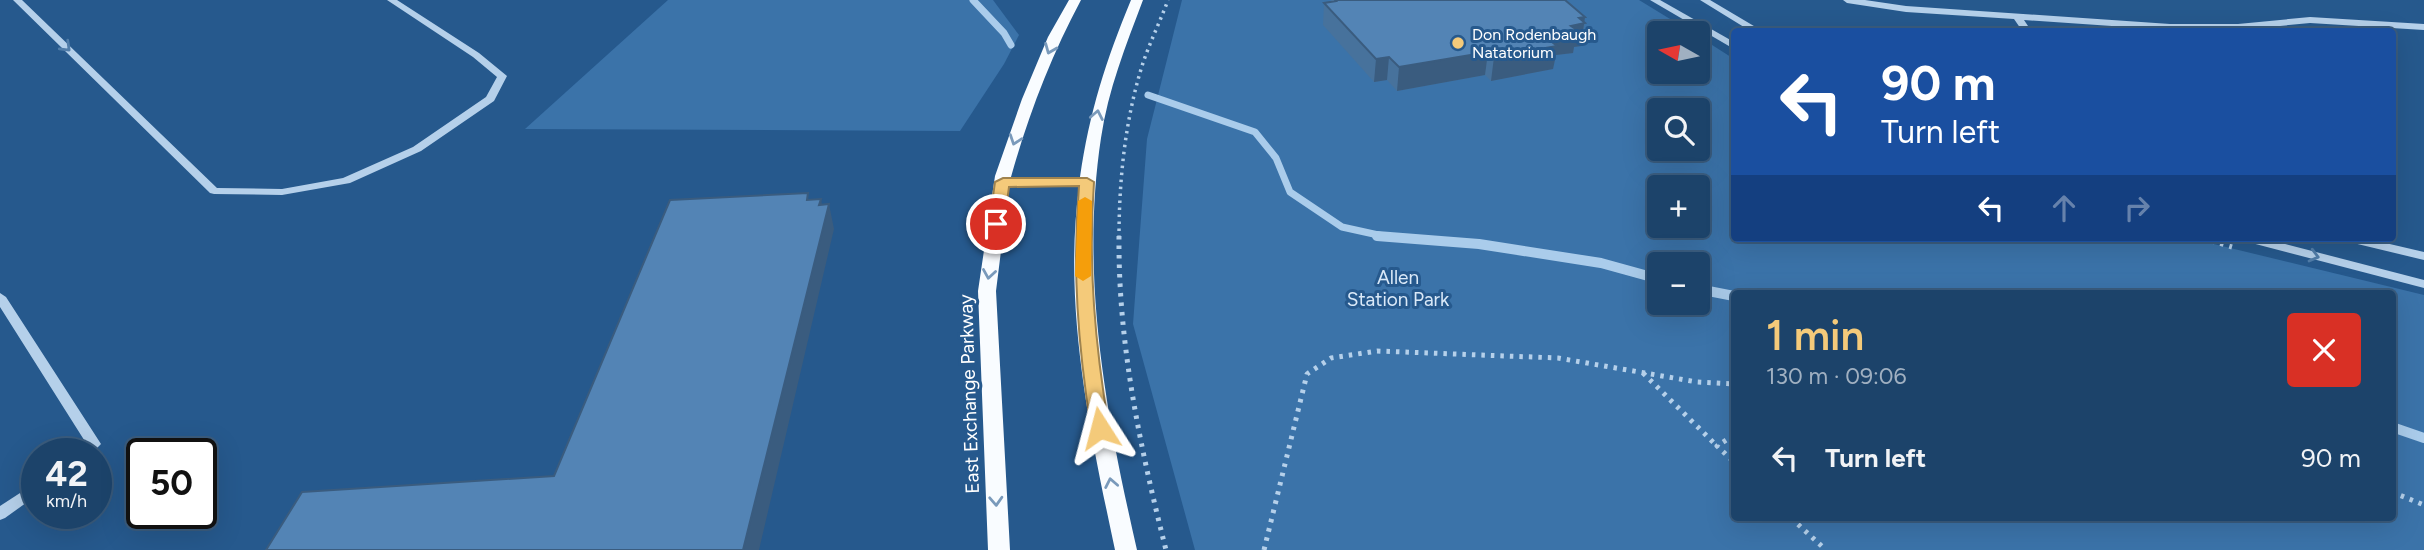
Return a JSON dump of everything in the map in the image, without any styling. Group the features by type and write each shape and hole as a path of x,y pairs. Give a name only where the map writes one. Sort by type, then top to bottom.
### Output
{"main road":[{"name":"East Exchange Parkway","path":"999,550 987,291 1003,182 1029,99 1055,37 1075,0"},
{"path":"1126,550 1089,360 1082,244 1087,182 1101,96 1137,0"},
{"path":"1003,182 1087,182"}],"street":[{"path":"18,0 215,191 282,192 345,181 418,149 490,100 502,76 476,55 391,0"},
{"path":"1654,0 1731,44"},
{"path":"1704,0 1753,28"},
{"path":"1847,0 1906,9 2190,27 2238,27 2311,20 2419,27 2424,35"},
{"path":"2060,20 2066,28"},
{"path":"2263,242 2424,284"},
{"path":"2366,242 2424,256"},
{"path":"0,297 90,438"}],"lane":[{"path":"2017,17 2025,28"},
{"path":"0,514 21,499"}],"path":[{"path":"1166,550 1148,481 1121,325 1118,191 1135,85 1168,0"},
{"path":"1264,550 1307,374 1331,358 1377,351 1558,358 1697,382 1731,384"},
{"path":"1642,373 1731,459"},
{"path":"1717,446 1731,437"},
{"path":"2396,494 2424,505"},
{"path":"1794,521 1826,550"}],"green space":[{"path":"668,0 993,0 1019,35 1004,64 960,131 525,129"},
{"name":"Allen Station Park","path":"1182,0 1639,0 1673,21 1647,21 1647,84 1710,84 1710,44 1731,57 1731,242 2205,242 2424,295 2424,550 1195,550 1133,324 1147,139"}],"building":[{"name":"Don Rodenbaugh Natatorium","path":"1335,0 1565,0 1585,17 1579,18 1585,23 1571,26 1577,30 1543,35 1557,46 1494,57 1488,52 1399,67 1389,57 1376,59 1324,3"},
{"path":"808,193 807,200 821,199 819,205 829,204 743,550 266,550 302,492 554,476 670,200"}],"waterway":[{"path":"973,0 1004,33 1011,45"},
{"path":"1148,95 1255,132 1276,158 1290,192 1342,227 1386,237"},
{"path":"1377,236 1386,237"},
{"path":"1386,237 1479,244 1601,263 1647,276"},
{"path":"1386,237 1392,238"},
{"path":"1710,291 1731,295"},
{"path":"2396,428 2424,438"}],"slow traffic":[{"path":"1083,276 1085,201"}],"place":[{"name":"Don Rodenbaugh Natatorium","path":"1458,43"}],"route":[{"path":"996,224 1003,182 1087,182 1082,243 1083,298 1100,428"}]}
